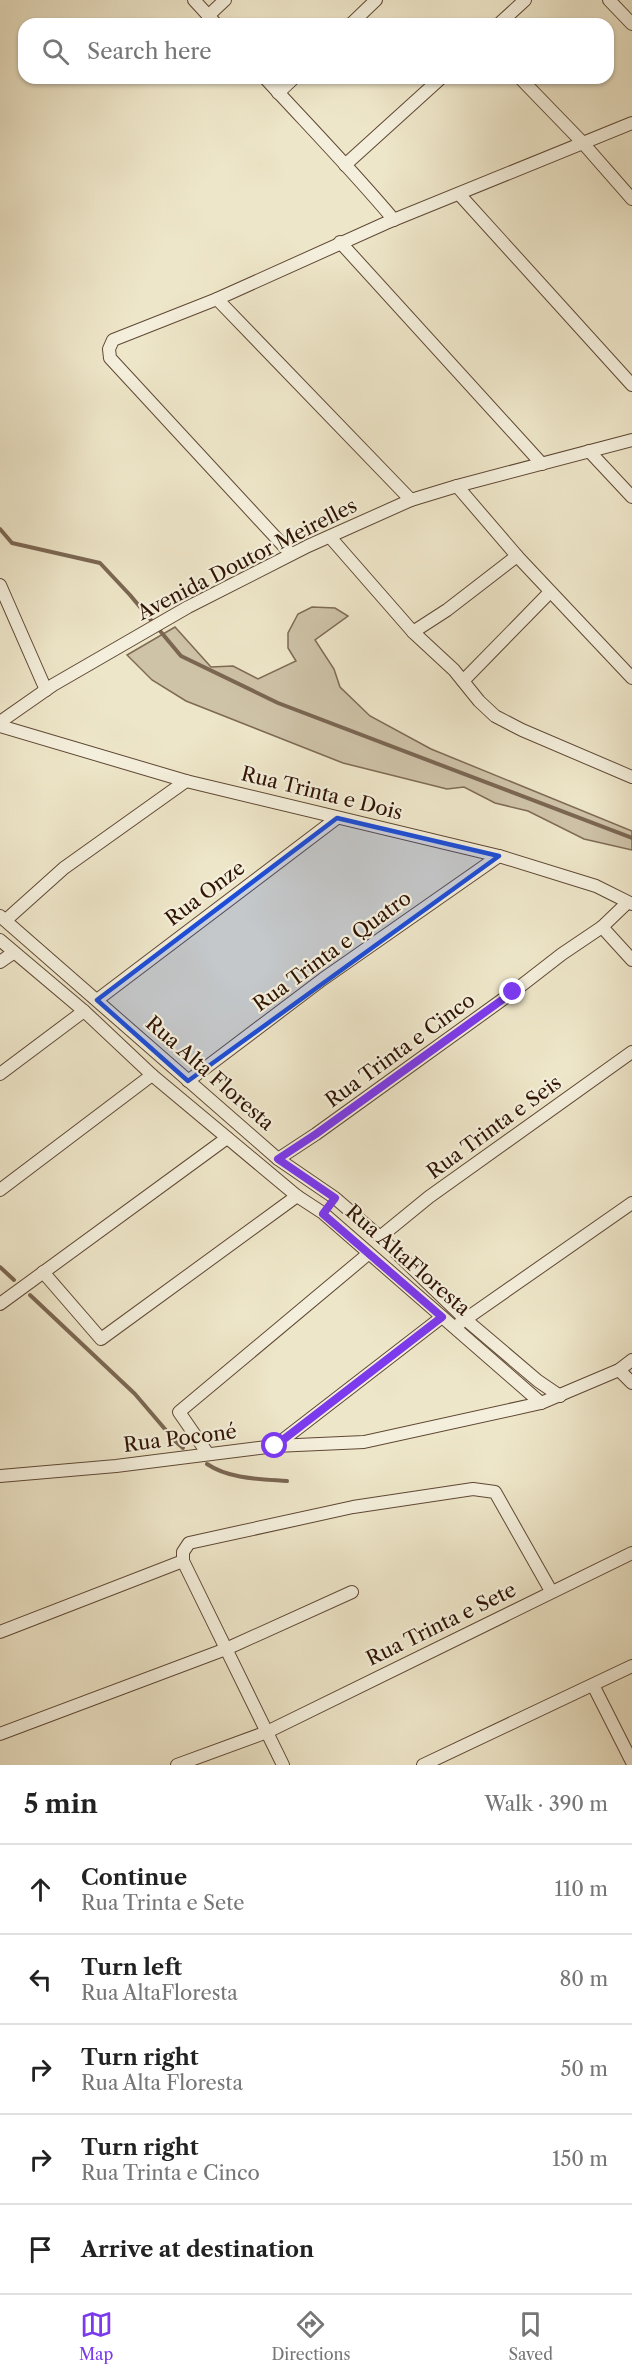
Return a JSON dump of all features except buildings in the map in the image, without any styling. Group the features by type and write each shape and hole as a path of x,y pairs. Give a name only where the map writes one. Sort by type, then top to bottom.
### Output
{"street":[{"path":"194,0 210,18"},
{"path":"213,18 225,0"},
{"path":"357,18 376,0"},
{"path":"506,18 525,0"},
{"path":"609,0 632,24"},
{"path":"270,84 394,220"},
{"path":"278,93 288,84"},
{"path":"345,165 434,84"},
{"path":"526,84 582,142 632,199"},
{"path":"291,554 110,358 113,340 217,299 394,220 632,123"},
{"path":"459,194 632,385"},
{"path":"340,243 542,464"},
{"path":"217,299 411,500"},
{"name":"Avenida Doutor Meirelles","path":"0,724 46,690 164,621 291,554 411,500 632,440"},
{"path":"589,451 632,497"},
{"path":"457,486 517,556 632,678"},
{"path":"330,537 413,632 463,681 495,717 632,777"},
{"path":"413,632 447,610 517,556"},
{"path":"0,585 46,690"},
{"path":"463,681 550,592"},
{"name":"Rua Trinta e Dois","path":"0,724 186,781 499,856 596,886 629,904"},
{"path":"3,918 64,868 186,781"},
{"name":"Rua Onze","path":"97,1000 337,818"},
{"name":"Rua Trinta e Quatro","path":"188,1081 323,979 499,856"},
{"name":"Rua Trinta e Cinco","path":"278,1159 602,927 629,904"},
{"name":"Rua Alta Floresta","path":"3,918 278,1159 335,1198 380,1237 465,1319 538,1381 560,1396"},
{"path":"602,927 632,960"},
{"name":"Rua AltaFloresta","path":"0,940 84,1011 152,1075 297,1196 323,1214 541,1403"},
{"path":"0,962 13,953"},
{"path":"0,1074 84,1011"},
{"name":"Rua Trinta e Seis","path":"380,1237 429,1197 632,1052"},
{"path":"0,1190 152,1075"},
{"path":"2,1298 43,1272 227,1138"},
{"path":"43,1272 101,1339 297,1196"},
{"path":"323,1214 335,1198"},
{"path":"454,1327 632,1203"},
{"path":"208,1454 179,1412 368,1254"},
{"path":"275,1446 442,1317"},
{"name":"Rua Poconé","path":"0,1476 116,1466 275,1446 364,1442 541,1403 619,1370 632,1360"},
{"path":"619,1370 632,1383"},
{"path":"283,1765 183,1561 183,1552 189,1543 353,1507 473,1489 495,1492 551,1591"},
{"name":"Rua Trinta e Sete","path":"177,1765 267,1732 632,1552"},
{"path":"0,1632 183,1561"},
{"path":"0,1734 226,1648 352,1592"},
{"path":"423,1765 632,1666"},
{"path":"593,1685 632,1762"}],"highlighted area":[{"path":"337,818 499,856 188,1081 97,1000"}],"shaded area":[{"path":"312,607 335,608 348,616 315,640 334,669 340,687 370,716 431,749 632,831 632,850 584,839 528,811 495,803 464,787 447,789 343,763 186,701 152,680 127,655 175,627 211,667 233,666 258,679 296,661 288,648 288,633 298,614"}],"waterway":[{"path":"0,529 12,543 100,563 181,656 278,703 632,838"},
{"path":"0,1267 14,1280"},
{"path":"30,1295 135,1394 183,1448"},
{"path":"207,1464 225,1473 256,1479 287,1481"}],"route":[{"path":"275,1446 308,1418 442,1317 323,1214 335,1198 278,1159 513,992"}]}
